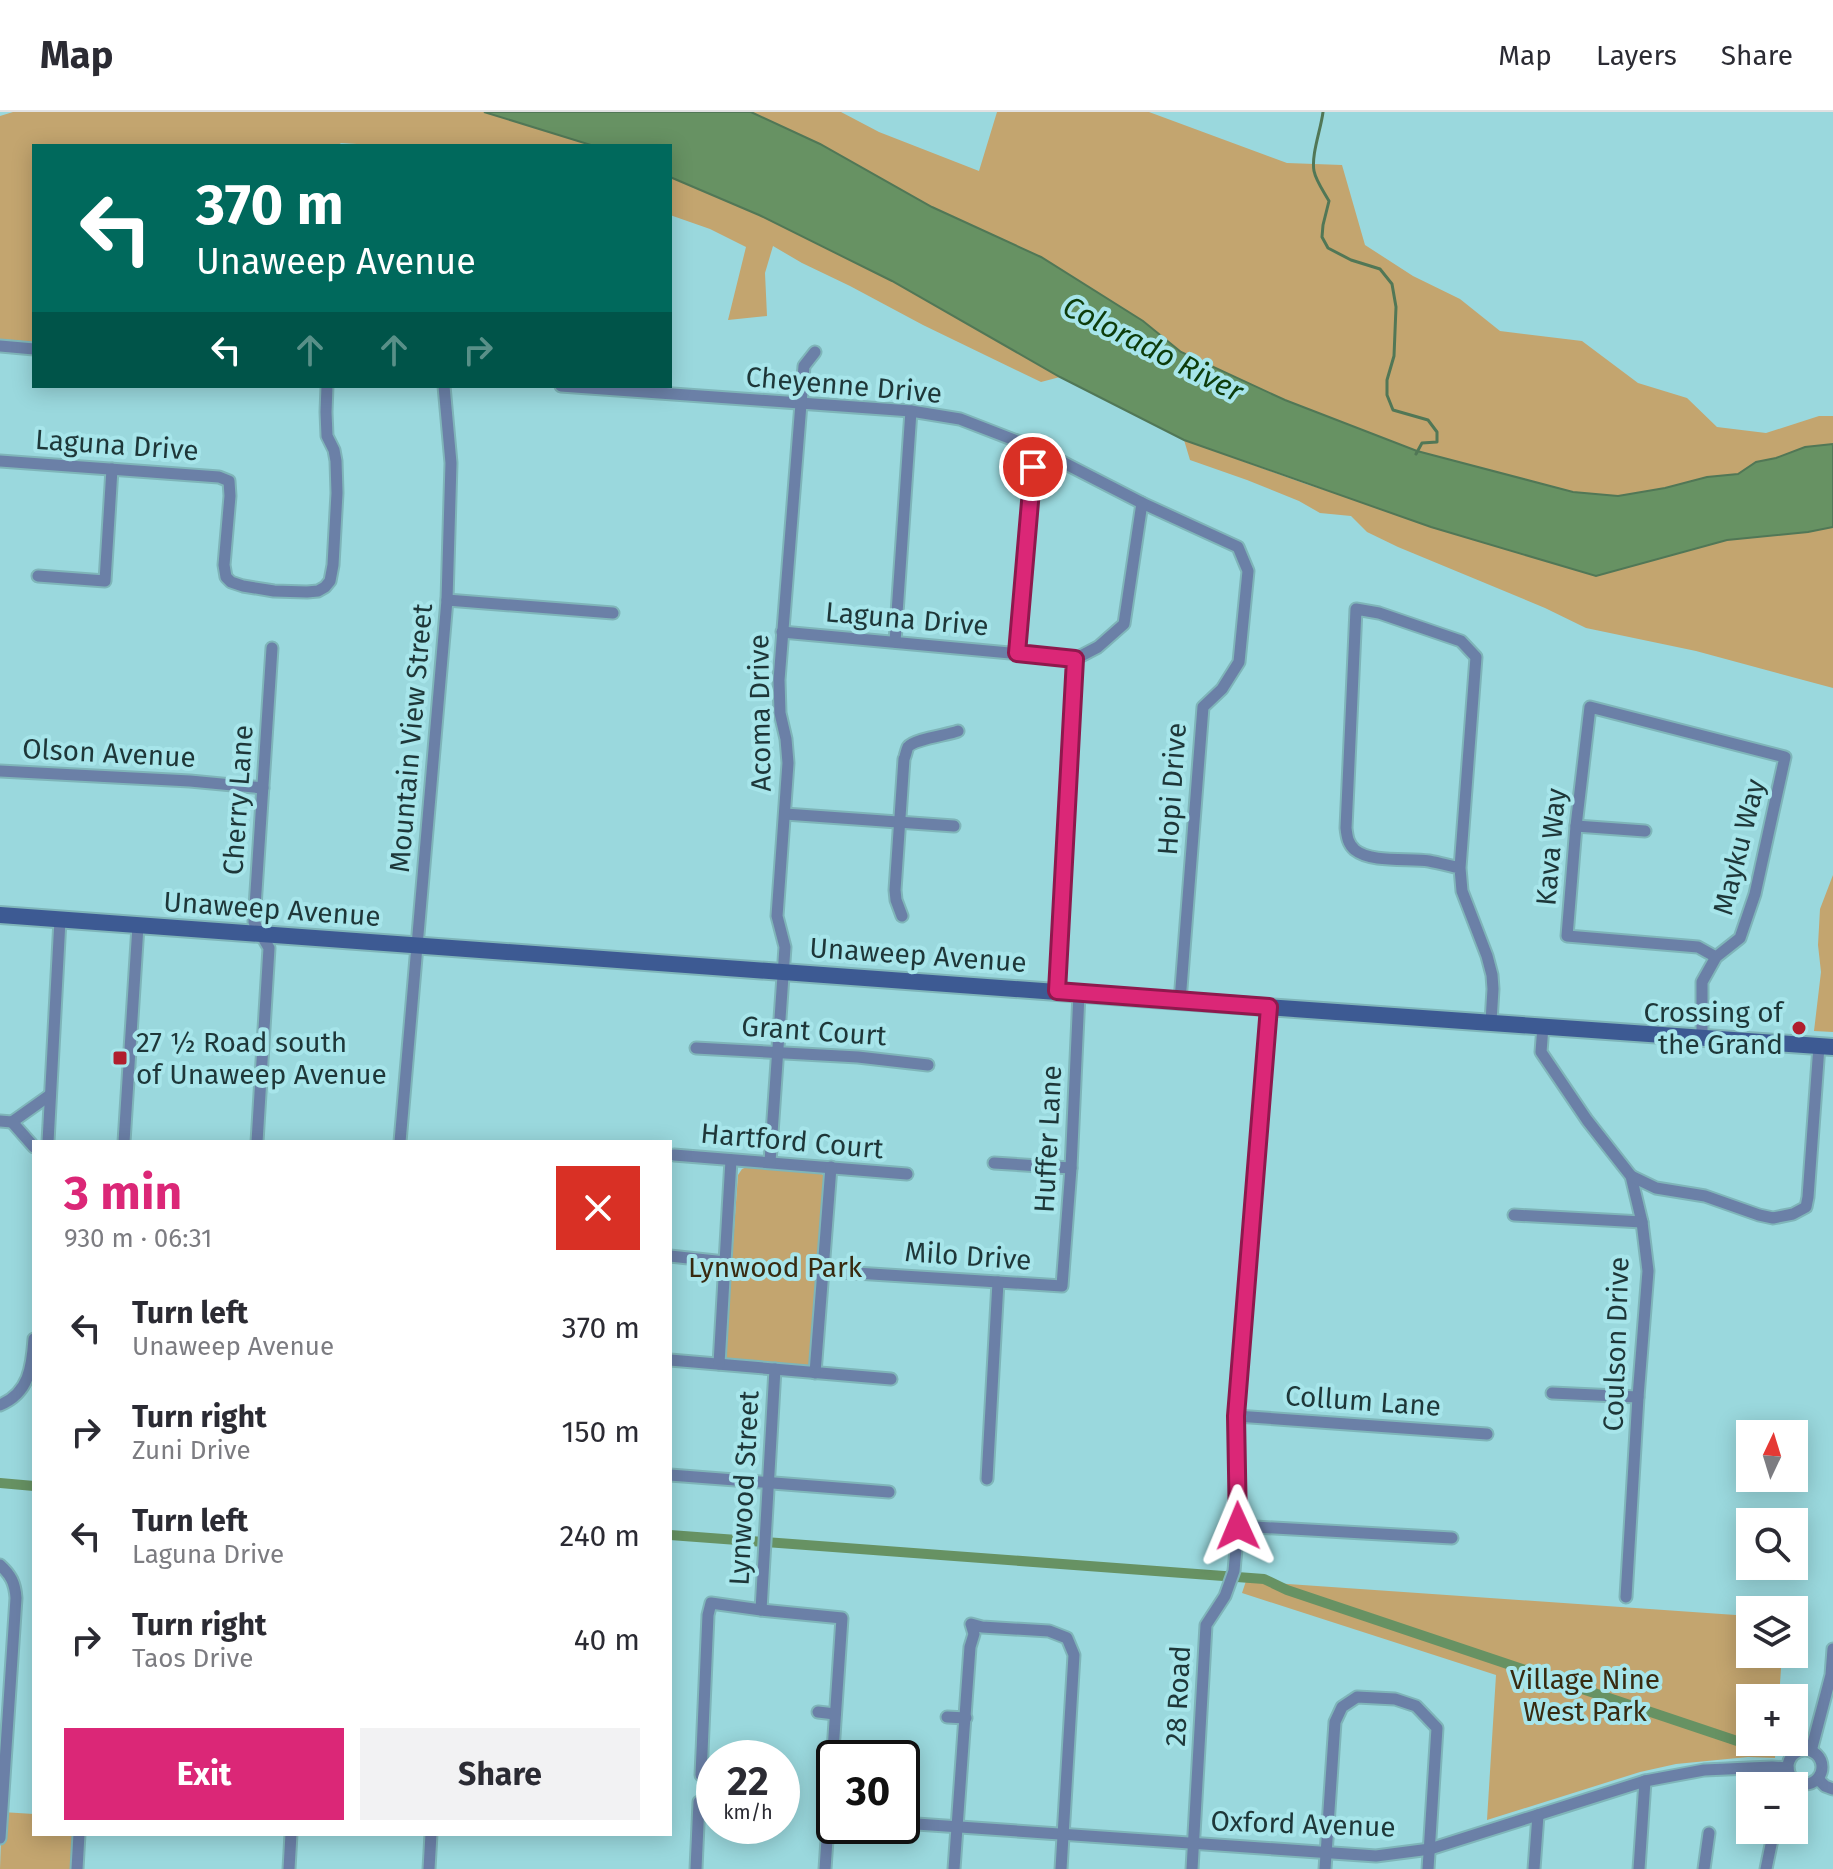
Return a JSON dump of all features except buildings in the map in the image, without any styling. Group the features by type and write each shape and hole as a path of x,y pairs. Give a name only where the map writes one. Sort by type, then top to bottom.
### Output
{"main road":[{"name":"Unaweep Avenue","path":"0,915 1826,1046"}],"street":[{"path":"0,346 32,349"},
{"name":"Acoma Drive","path":"783,972 785,947 777,916 788,763 780,713 779,680 804,366 815,352"},
{"name":"Laguna Drive","path":"0,461 219,477 229,481 226,577 243,586 274,591 318,591 330,581 337,493 336,461 327,436 327,388"},
{"name":"Mountain View Street","path":"400,1140 447,600 451,463 444,388"},
{"name":"Cheyenne Drive","path":"588,388 911,411 960,419 1035,448 1142,503 1238,547"},
{"path":"895,642 911,411"},
{"path":"1017,653 1035,448"},
{"path":"38,576 105,581 112,469"},
{"path":"1057,991 1075,659 1098,647 1124,624 1142,503"},
{"name":"Hopi Drive","path":"1180,1001 1203,707 1222,689 1239,662 1248,571 1238,547"},
{"path":"447,600 613,613"},
{"path":"1460,868 1428,861 1376,858 1352,849 1348,840 1346,828 1356,609 1379,613 1461,641 1476,657 1460,868 1462,891 1492,975 1491,1022"},
{"name":"Laguna Drive","path":"782,632 1075,659"},
{"name":"Cherry Lane","path":"257,1140 269,948 254,922 272,648"},
{"name":"Kava Way","path":"1590,707 1567,936 1698,947 1716,957"},
{"name":"Mayku Way","path":"1590,707 1785,757 1755,894 1740,938 1716,957 1702,982 1702,1038"},
{"path":"902,916 895,890 904,759 908,747 915,742 958,731"},
{"name":"Olson Avenue","path":"0,771 263,788"},
{"path":"785,814 954,826"},
{"path":"1576,826 1645,831"},
{"path":"48,1140 60,920"},
{"path":"124,1140 138,926"},
{"path":"770,1162 783,972"},
{"name":"Huffer Lane","path":"1062,1286 1079,994"},
{"name":"28 Road","path":"1192,1869 1206,1625 1225,1596 1234,1571 1238,1526 1236,1416 1269,1007"},
{"name":"Coulson Drive","path":"1543,1026 1541,1052 1587,1120 1631,1176 1642,1222 1648,1271 1626,1597"},
{"path":"1631,1176 1656,1188 1705,1196 1773,1218 1793,1214 1806,1207 1826,1046"},
{"name":"Grant Court","path":"696,1048 858,1057 928,1065"},
{"path":"32,1145 6,1122 50,1095"},
{"name":"Hartford Court","path":"674,1155 907,1174"},
{"path":"719,1364 731,1160"},
{"path":"994,1163 1071,1168"},
{"path":"815,1373 831,1167"},
{"path":"1514,1215 1642,1222"},
{"path":"672,1256 725,1262"},
{"name":"Milo Drive","path":"824,1271 1062,1286"},
{"path":"987,1479 998,1282"},
{"path":"672,1360 891,1379"},
{"path":"0,1405 27,1383 32,1364"},
{"name":"Lynwood Street","path":"761,1610 775,1369"},
{"path":"1552,1393 1638,1397"},
{"name":"Collum Lane","path":"1236,1416 1487,1434"},
{"path":"672,1475 889,1492"},
{"path":"1238,1526 1452,1538"},
{"path":"0,1565 16,1587 16,1598 0,1838"},
{"path":"703,1740 711,1603 842,1618 834,1740"},
{"path":"954,1869 970,1647 974,1634 971,1624 1049,1631 1067,1638 1074,1655 1061,1869"},
{"path":"1811,1751 1832,1675 1833,1649"},
{"path":"1325,1869 1335,1722 1342,1707 1357,1697 1395,1699 1416,1706 1437,1728 1428,1869"},
{"path":"818,1712 835,1714"},
{"path":"947,1717 966,1718"},
{"path":"1790,1772 1788,1763 1793,1755 1802,1750 1811,1751 1827,1761 1818,1779 1808,1784"},
{"name":"Oxford Avenue","path":"920,1824 1376,1856 1430,1849 1645,1781 1704,1770 1788,1768"},
{"path":"1818,1779 1833,1789"},
{"path":"1639,1869 1645,1781"},
{"path":"1534,1869 1538,1815"},
{"path":"1704,1869 1709,1833"},
{"path":"77,1869 79,1836"},
{"path":"289,1869 291,1836"},
{"path":"429,1869 431,1836"},
{"path":"696,1869 697,1844"},
{"path":"825,1869 828,1844"},
{"path":"1766,1869 1771,1844"}],"green space":[{"path":"13,112 484,112 588,144 32,144 32,342 0,339 0,116"},
{"path":"751,112 841,112 879,132 979,171 997,112 1149,112 1287,163 1342,165 1365,245 1413,276 1460,299 1500,331 1582,341 1638,383 1687,398 1717,427 1766,433 1819,416 1833,416 1833,444 1805,447 1756,462 1738,474 1707,477 1618,496 1573,492 1417,451 1285,400 1181,352 1143,321 1041,257 932,207 820,144"},
{"path":"672,178 759,215 892,281 1060,377 1041,382 923,325 773,246 765,273 767,316 728,320 746,247 710,229 672,216"},
{"path":"1184,440 1309,485 1596,576 1727,540 1833,527 1833,688 1696,651 1586,628 1398,547 1367,532 1351,516 1320,513 1299,501 1190,460"},
{"path":"1833,875 1833,1032 1814,1031 1821,972 1818,945 1820,909"},
{"name":"Lynwood Park","path":"747,1167 818,1171 823,1175 812,1360 806,1367 733,1362 727,1359 725,1353 738,1175"},
{"name":"Village Nine West Park","path":"1246,1581 1736,1615 1736,1668 1781,1668 1780,1684 1736,1684 1736,1756 1775,1758 1748,1757 1676,1764 1640,1772 1487,1820 1496,1675 1242,1593"},
{"path":"2,1812 32,1814 32,1836 77,1836 71,1869 0,1869"}],"water":[{"name":"Colorado River","path":"484,112 751,112 820,144 932,207 1041,257 1143,321 1181,352 1285,400 1417,451 1573,492 1618,496 1665,488 1707,477 1738,474 1756,462 1805,447 1833,444 1833,527 1727,540 1596,576 1431,527 1184,440 1060,377 892,281 759,215 672,178 672,144 588,144"}],"waterway":[{"path":"1323,112 1313,165 1316,179 1329,201 1322,237 1328,248 1351,260 1380,269 1392,284 1396,307 1394,356 1387,380 1387,395 1393,410 1428,420 1437,432 1437,442 1422,443 1416,454"},
{"path":"0,1483 32,1486"},
{"path":"672,1535 1264,1579 1287,1590 1736,1741"}],"place":[{"name":"Crossing of the Grand","path":"1799,1028"},
{"name":"27 ½ Road south of Unaweep Avenue","path":"120,1058"}],"route":[{"path":"1033,467 1017,653 1075,659 1057,991 1269,1007 1236,1416 1238,1526"}]}
